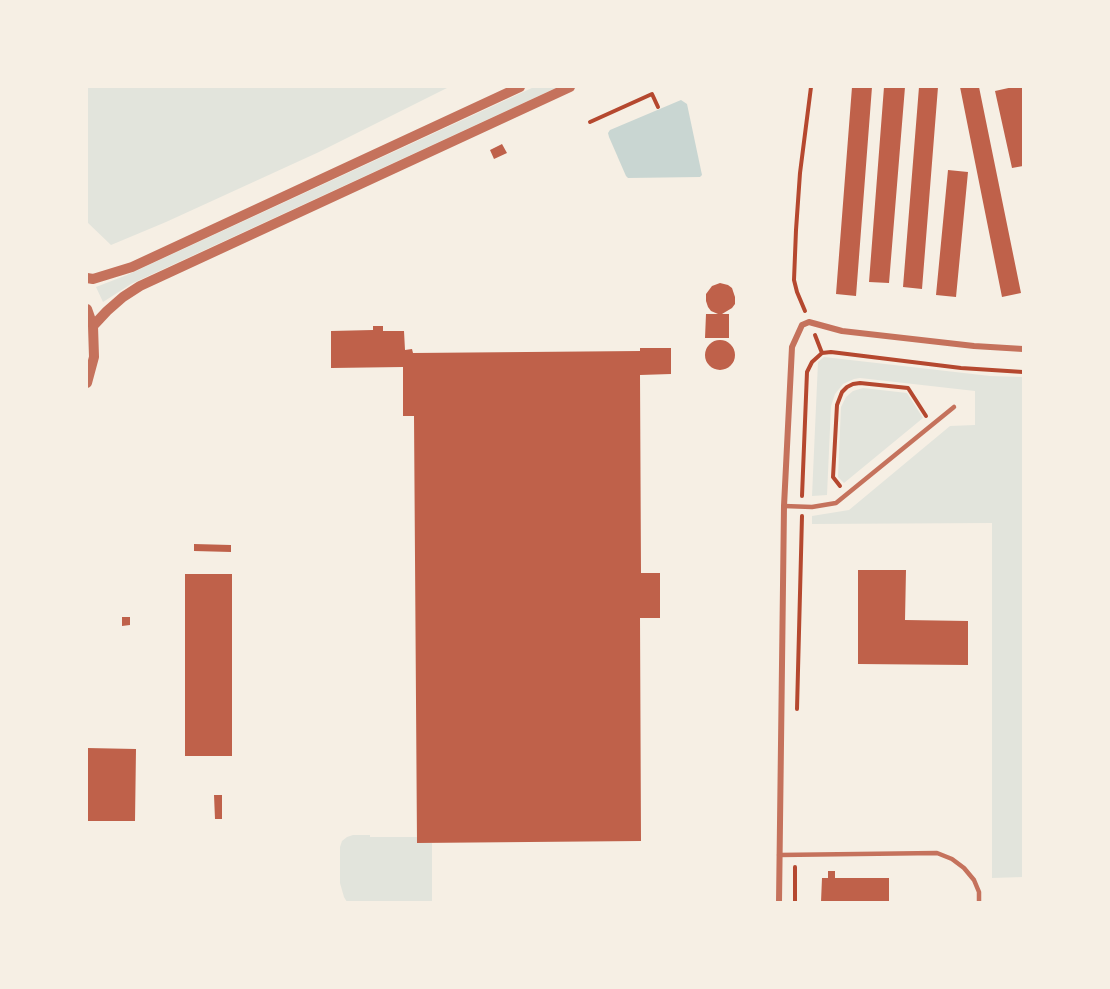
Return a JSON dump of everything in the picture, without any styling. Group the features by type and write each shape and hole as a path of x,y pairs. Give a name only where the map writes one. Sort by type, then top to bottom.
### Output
{"street":[{"path":"87,278 93,279 132,267 520,87"},
{"path":"93,326 107,310 140,286 570,87"},
{"path":"87,309 93,326 94,357 87,383"},
{"path":"778,902 784,506 792,347 802,326 809,322 842,331 974,346 1023,349"}],"lane":[{"path":"784,506 802,507 836,503 954,406"},
{"path":"779,855 937,854 952,859 964,868 974,880 979,892 979,902"}],"path":[{"path":"812,87 801,173 794,280 822,353"},
{"path":"590,122 652,94 658,107"},
{"path":"796,711 807,372 812,362 822,353 831,352 961,368 1023,372"},
{"path":"841,486 833,477 837,405 842,392 847,387 860,383 909,388 927,416"},
{"path":"795,854 795,902"}],"shaded area":[{"path":"87,87 449,87 319,152 111,245 87,222"},
{"path":"534,87 558,87 131,284 103,302 96,287 127,275"},
{"path":"681,100 687,104 702,175 700,177 628,178 609,137 610,130"},
{"path":"824,357 990,376 1023,377 1023,877 992,878 992,523 812,524 812,516 849,510 950,426 975,425 975,391 860,378 843,384 835,394 831,406 827,495 812,496 818,362"},
{"path":"863,388 907,393 923,418 844,483 838,477 841,407 846,397 853,391"},
{"path":"353,835 417,837 417,843 432,843 432,902 347,902 340,883 340,847 342,841"}],"building":[{"path":"852,87 872,87 856,296 836,294"},
{"path":"884,87 905,87 889,283 869,282"},
{"path":"919,87 938,87 922,289 903,287"},
{"path":"960,87 979,87 1021,293 1002,297"},
{"path":"1022,87 1023,92 1023,166 1012,168 995,91"},
{"path":"502,144 507,153 494,159 490,150"},
{"path":"948,170 968,172 956,297 936,295"},
{"path":"720,283 732,288 735,297 735,304 732,308 722,314 729,314 729,338 705,338 706,314 718,314 708,307 706,294 712,286"},
{"path":"373,326 383,326 383,331 404,331 405,350 412,349 413,353 640,351 640,348 671,348 671,374 640,375 641,573 660,573 660,618 640,618 641,841 417,843 414,416 403,416 403,367 331,368 331,331 373,330"},
{"path":"720,340 731,344 735,355 731,366 720,370 709,366 705,355 709,344"},
{"path":"194,544 231,545 231,552 194,551"},
{"path":"858,570 906,570 905,620 968,621 968,665 858,664"},
{"path":"185,574 232,574 232,756 185,756"},
{"path":"122,617 130,617 130,625 122,626"},
{"path":"87,748 136,749 135,821 87,821"},
{"path":"214,795 222,795 222,819 215,819"},
{"path":"828,871 835,871 835,878 889,878 889,902 821,902 822,878 828,878"}]}
